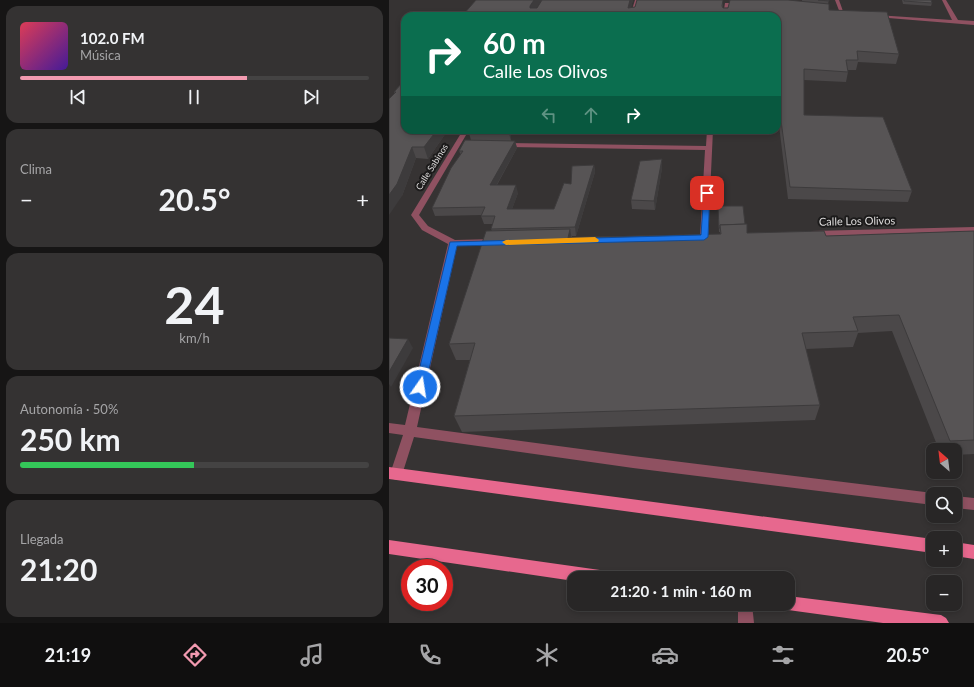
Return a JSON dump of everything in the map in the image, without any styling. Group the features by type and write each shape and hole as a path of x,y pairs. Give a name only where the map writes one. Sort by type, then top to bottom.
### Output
{"main road":[{"path":"392,473 926,545"},
{"path":"389,547 567,572"},
{"path":"962,550 974,552"},
{"path":"795,604 941,623"}],"street":[{"path":"633,12 637,0"},
{"path":"837,0 842,13"},
{"path":"944,0 956,22"},
{"path":"726,12 727,4 750,4"},
{"path":"834,12 849,14"},
{"path":"872,16 974,23"},
{"name":"Calle Sabinos","path":"453,244 425,228 415,215 462,144 465,134"},
{"path":"704,237 710,134"},
{"path":"497,145 709,148"},
{"name":"Calle Los Olivos","path":"799,235 974,230"},
{"path":"392,473 410,431 453,244 500,242"},
{"path":"389,428 633,462 926,498"},
{"path":"962,503 974,504"},
{"path":"745,611 746,623"}],"building":[{"path":"476,0 534,0 530,8 537,8 542,0 630,0 628,8 635,7 637,0 723,0 723,8 728,8 730,0 788,0 829,4 829,10 887,12 899,54 857,51 858,60 846,60 848,72 804,69 804,115 883,117 912,191 790,187 781,121 781,12 466,12"},
{"path":"931,0 932,3 904,1"},
{"path":"401,84 401,134 434,134 424,147 412,147 397,184 389,195 389,99 396,92 394,92"},
{"path":"465,140 515,141 490,185 516,185 507,209 554,209 564,183 571,184 572,166 594,165 575,227 491,229 495,216 481,216 485,207 432,208 451,168 463,151 459,151"},
{"path":"662,159 654,201 631,200 640,161"},
{"path":"718,206 743,206 745,224 720,225 719,228"},
{"path":"747,224 747,233 824,231 826,236 974,231 974,440 950,441 899,315 853,317 858,331 802,333 820,405 454,416 475,343 449,344 486,231 570,229 568,238 721,234 720,225"},
{"path":"389,338 408,339 389,372"}],"slow traffic":[{"path":"506,242 595,240"}],"route":[{"path":"420,387 453,244 704,237 707,193"}]}
